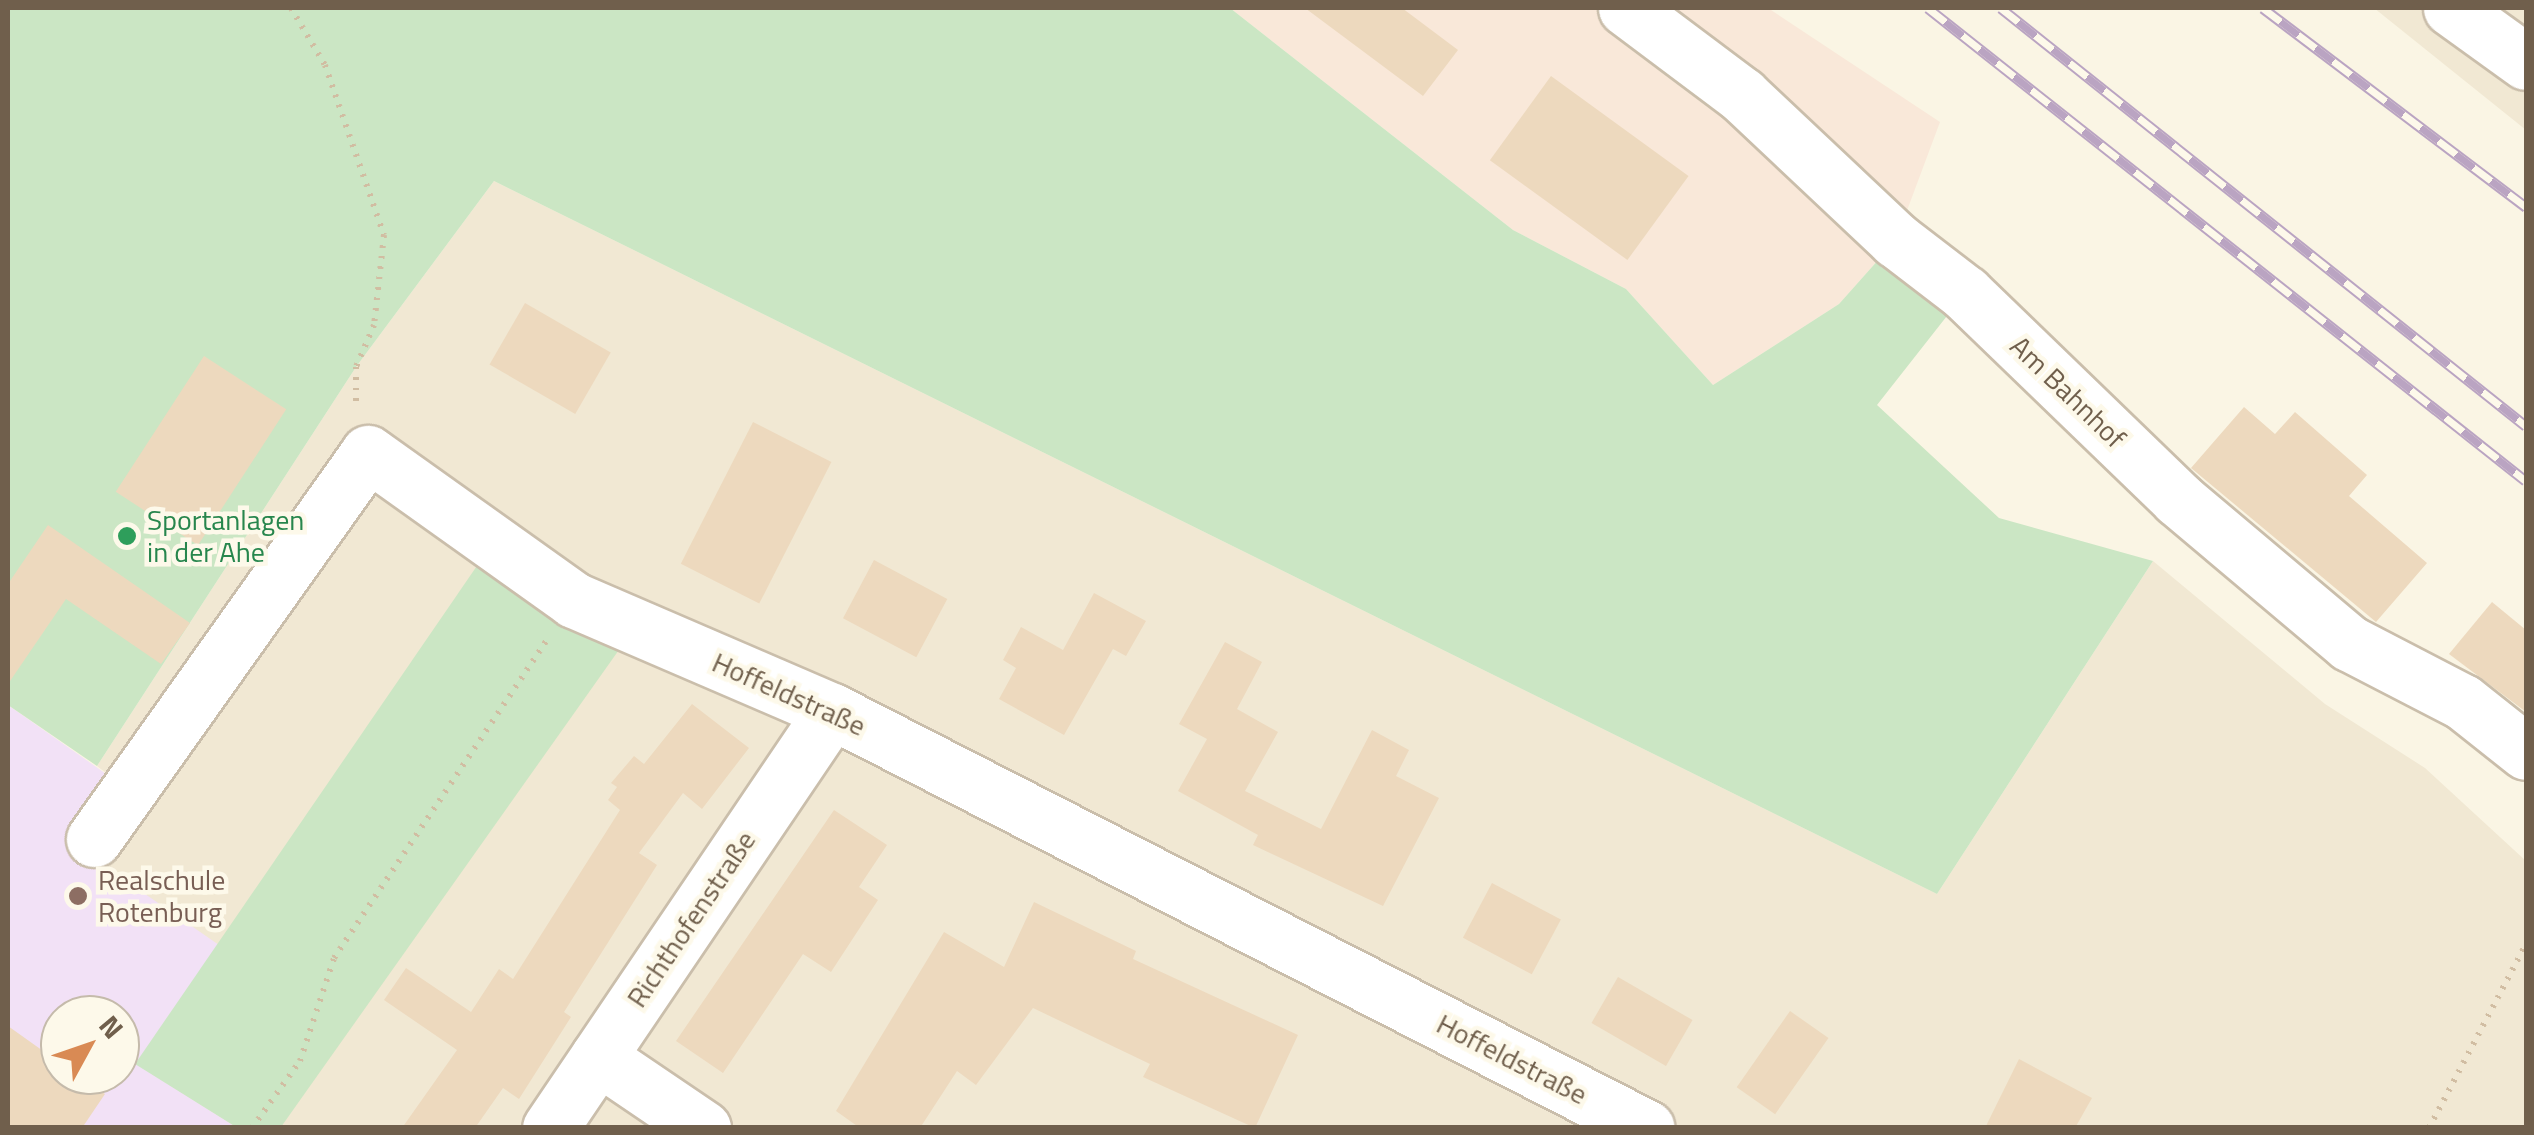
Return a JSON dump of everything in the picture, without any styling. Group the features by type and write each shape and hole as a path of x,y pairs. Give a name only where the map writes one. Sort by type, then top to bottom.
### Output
{"street":[{"name":"Am Bahnhof","path":"1626,8 1742,96 1896,240 1966,293 2178,499 2349,643 2463,702 2526,752"},
{"path":"2452,8 2526,62"},
{"name":"Hoffeldstraße","path":"368,453 574,600 832,711 1646,1128"},
{"path":"94,839 368,453"},
{"name":"Richthofenstraße","path":"550,1128 832,711"},
{"path":"598,1056 703,1128"}],"path":[{"path":"291,8 326,65 384,235 374,325 356,368 356,407 368,453"},
{"path":"252,1128 300,1061 334,958 574,600"},
{"path":"2430,1128 2526,944"}],"shaded area":[{"path":"1230,8 1768,8 1940,122 1896,240 1839,304 1713,385 1626,289 1513,230"},
{"path":"2374,8 2526,8 2526,130"},
{"path":"494,181 1937,894 2153,561 2325,704 2425,768 2526,861 2526,1127 236,1127 140,1067 140,995 117,995 77,847 119,783 97,766 356,367"},
{"name":"Realschule Rotenburg","path":"8,705 119,783 77,847 219,945 140,1058 140,995 40,995 40,1095 140,1095 140,1067 236,1127 8,1127"}],"green space":[{"path":"8,8 1230,8 1513,230 1626,289 1713,385 1839,304 1896,240 1965,293 1877,405 1999,518 2153,561 1937,894 494,181 356,367 97,766 8,705"},
{"path":"481,560 621,647 281,1127 236,1127 140,1067 140,1057"}],"building":[{"path":"1305,8 1402,8 1458,50 1423,96"},
{"path":"1551,76 1689,176 1627,260 1490,160"},
{"path":"525,303 611,352 575,414 490,364"},
{"path":"204,356 286,409 198,545 116,492"},
{"path":"2244,407 2275,434 2295,412 2367,475 2349,496 2427,563 2376,622 2191,468"},
{"path":"753,422 831,462 759,604 681,564"},
{"path":"48,525 190,623 161,664 66,599 8,684 8,584"},
{"path":"874,560 947,599 916,657 843,618"},
{"path":"1094,593 1146,621 1126,656 1113,649 1064,735 999,699 1016,668 1003,660 1021,627 1063,650"},
{"path":"2492,602 2526,630 2526,712 2449,654"},
{"path":"1225,642 1262,662 1237,709 1278,732 1245,791 1321,829 1372,730 1409,750 1396,776 1439,798 1383,906 1253,845 1258,835 1178,791 1207,739 1179,724"},
{"path":"692,704 749,748 702,809 683,793 639,853 657,865 564,1012 571,1017 519,1099 503,1088 475,1128 402,1128 457,1050 384,1000 406,968 471,1012 499,969 513,979 620,810 608,800 617,787 611,783 634,756 644,764"},
{"path":"834,810 887,845 859,887 878,900 831,972 803,954 723,1073 676,1041"},
{"path":"1492,883 1561,920 1532,974 1463,938"},
{"path":"1034,902 1136,951 1133,959 1298,1035 1255,1128 1143,1077 1150,1064 1033,1008 976,1085 957,1071 920,1128 860,1128 836,1111 944,932 1004,967"},
{"path":"1618,977 1692,1020 1666,1066 1592,1023"},
{"path":"1790,1011 1829,1038 1775,1114 1737,1087"},
{"path":"8,1026 40,1049 40,1095 104,1095 82,1128 8,1128"},
{"path":"2019,1059 2092,1098 2075,1128 1985,1128"}],"railway":[{"path":"1928,8 2526,481"},
{"path":"2001,8 2526,426"},
{"path":"2263,8 2526,207"}],"place":[{"name":"Sportanlagen in der Ahe","path":"127,536"},
{"name":"Realschule Rotenburg","path":"78,896"}]}
